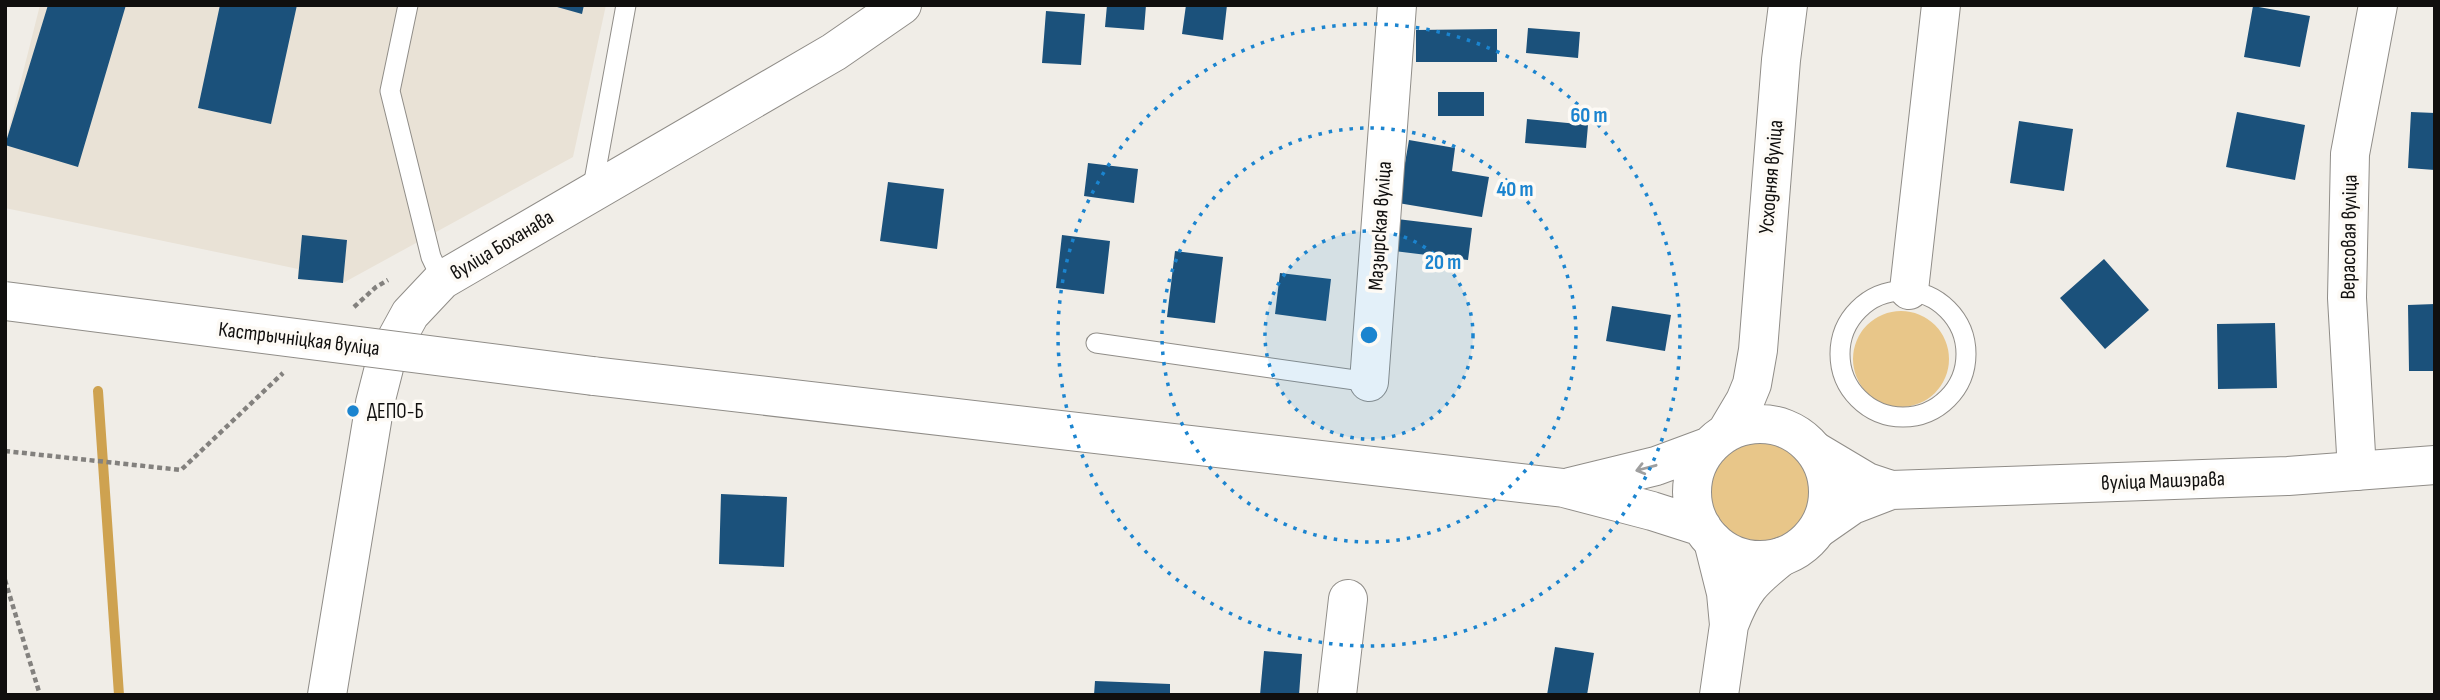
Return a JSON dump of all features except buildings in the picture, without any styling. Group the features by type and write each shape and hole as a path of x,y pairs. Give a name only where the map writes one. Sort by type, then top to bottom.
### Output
{"main road":[{"name":"вуліца Боханава","path":"327,695 375,403 387,356 410,314 442,280 834,52 902,5"},
{"name":"Мазырская вуліца","path":"1369,382 1397,5"},
{"name":"Усходняя вуліца","path":"1718,440 1745,401 1752,384 1758,350 1781,60 1788,5"},
{"path":"1909,290 1941,5"},
{"name":"Верасовая вуліца","path":"2357,471 2347,298 2350,154 2378,5"},
{"name":"Кастрычніцкая вуліца","path":"5,301 593,376 1564,488"},
{"name":"Усходняя вуліца","path":"1758,350 1776,392 1808,444"},
{"path":"1564,488 1656,466 1744,426 1762,424 1783,428 1808,444 1825,469 1829,489 1827,509 1819,528 1806,544 1780,557 1741,594 1729,625 1719,695"},
{"path":"1718,440 1700,460 1692,494 1695,511 1707,534 1726,593 1729,625"},
{"name":"вуліца Машэрава","path":"1808,444 1855,476 1891,490"},
{"name":"вуліца Машэрава","path":"1819,528 1852,505 1891,490 2357,471 2435,465"},
{"path":"1564,488 1707,534 1731,555 1755,561 1780,557"},
{"path":"1337,695 1348,599"}],"lane":[{"path":"408,5 390,91 431,257 442,280"},
{"path":"592,192 626,5"},
{"path":"1895,290 1909,290 1930,296 1950,310 1962,329 1967,348 1965,370 1955,392 1934,410 1901,418 1879,414 1866,406 1844,380 1839,358 1842,335 1856,312 1873,298 1895,290"},
{"name":"Мазырская вуліца","path":"1096,343 1369,382"}],"path":[{"path":"5,452 117,464"},
{"path":"5,580 40,695"}],"shaded area":[{"path":"40,5 606,5 573,157 343,283 298,279 298,269 5,208 5,144"},
{"path":"1901,311 1919,314 1935,325 1946,341 1949,359 1946,377 1935,393 1919,404 1901,407 1883,404 1867,393 1856,377 1853,359 1856,341 1867,325 1883,314"},
{"path":"1758,441 1787,449 1801,463 1809,492 1801,521 1787,535 1758,543 1729,535 1715,521 1707,492 1715,463 1729,449"}],"waterway":[{"path":"98,391 119,695"}],"place":[{"name":"ДЕПО-Б","path":"353,411"}]}
